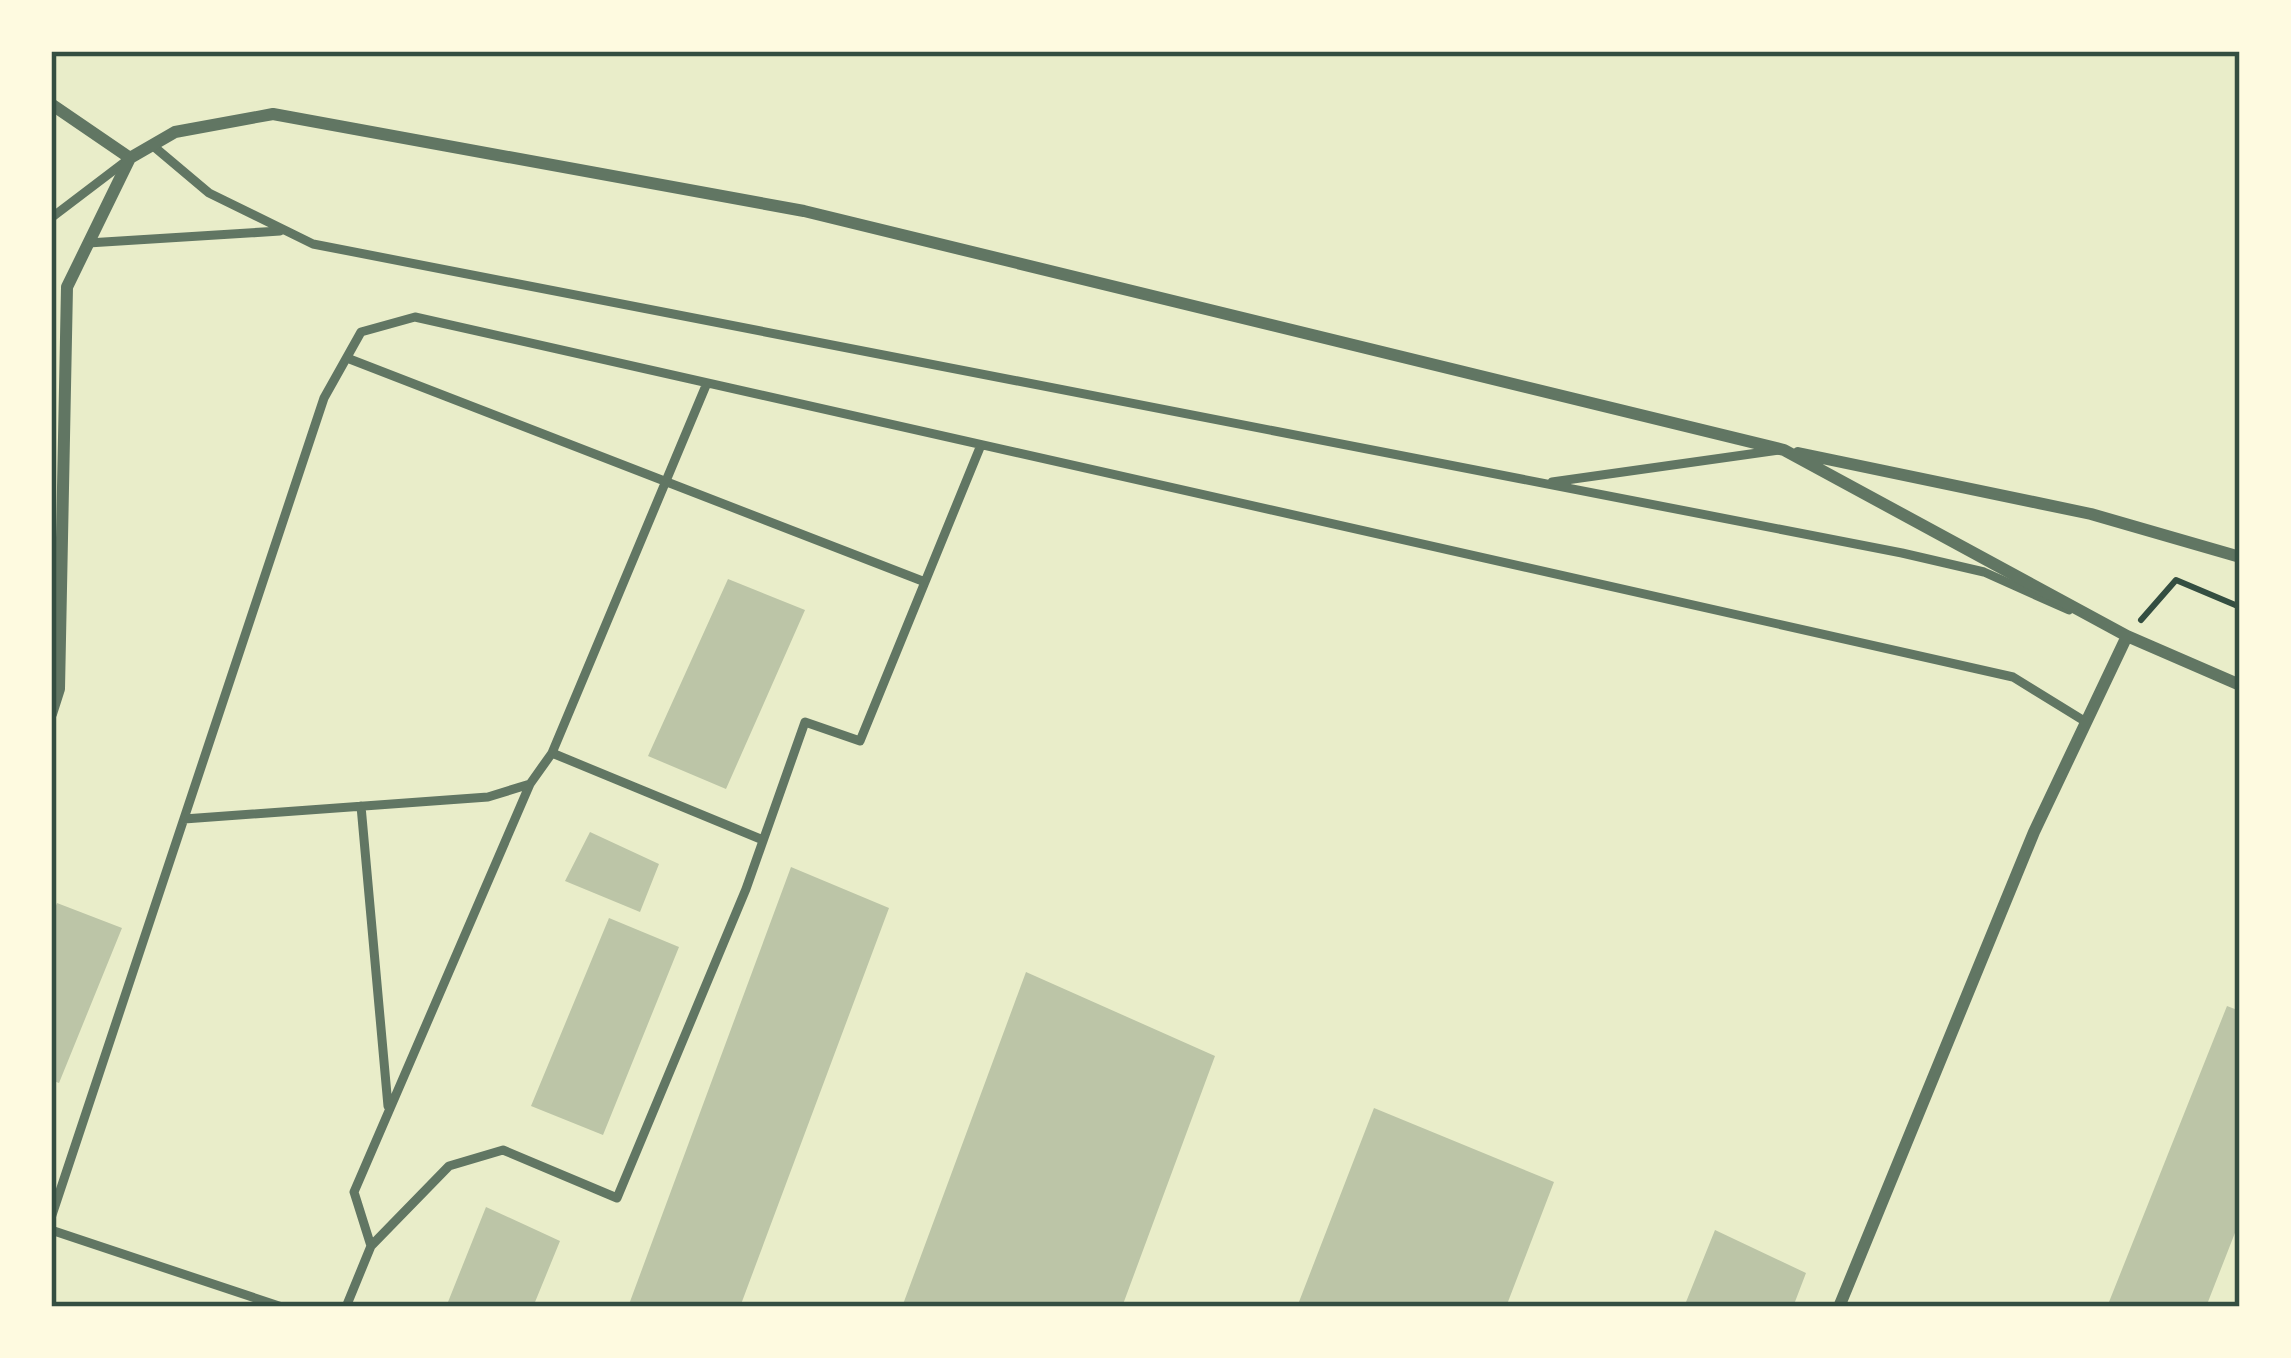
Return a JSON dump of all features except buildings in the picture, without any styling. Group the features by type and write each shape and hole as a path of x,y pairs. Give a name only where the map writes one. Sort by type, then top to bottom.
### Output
{"street":[{"path":"51,104 130,158"},
{"path":"51,714 59,689 67,287 130,158 175,132 273,114 781,207 1784,450 2090,514 2240,557"},
{"path":"1784,450 2127,636 2240,685"},
{"path":"1839,1307 2034,832 2127,636"}],"lane":[{"path":"152,145 209,193 313,244 1984,572 2127,636"},
{"path":"51,218 130,158"},
{"path":"88,243 285,231"},
{"path":"51,1218 324,398 361,332 415,317 2012,677 2086,722"},
{"path":"346,358 925,583"},
{"path":"371,1246 354,1192 530,784 552,753 707,383"},
{"path":"346,1307 371,1246 449,1166 502,1150 617,1198 763,840 805,722 860,741 981,445"},
{"path":"1542,483 1784,450"},
{"path":"552,753 763,840"},
{"path":"184,819 488,796 530,784"},
{"path":"361,806 388,1111"},
{"path":"51,1230 282,1307"}],"path":[{"path":"2127,636 2176,580 2240,607"}]}
